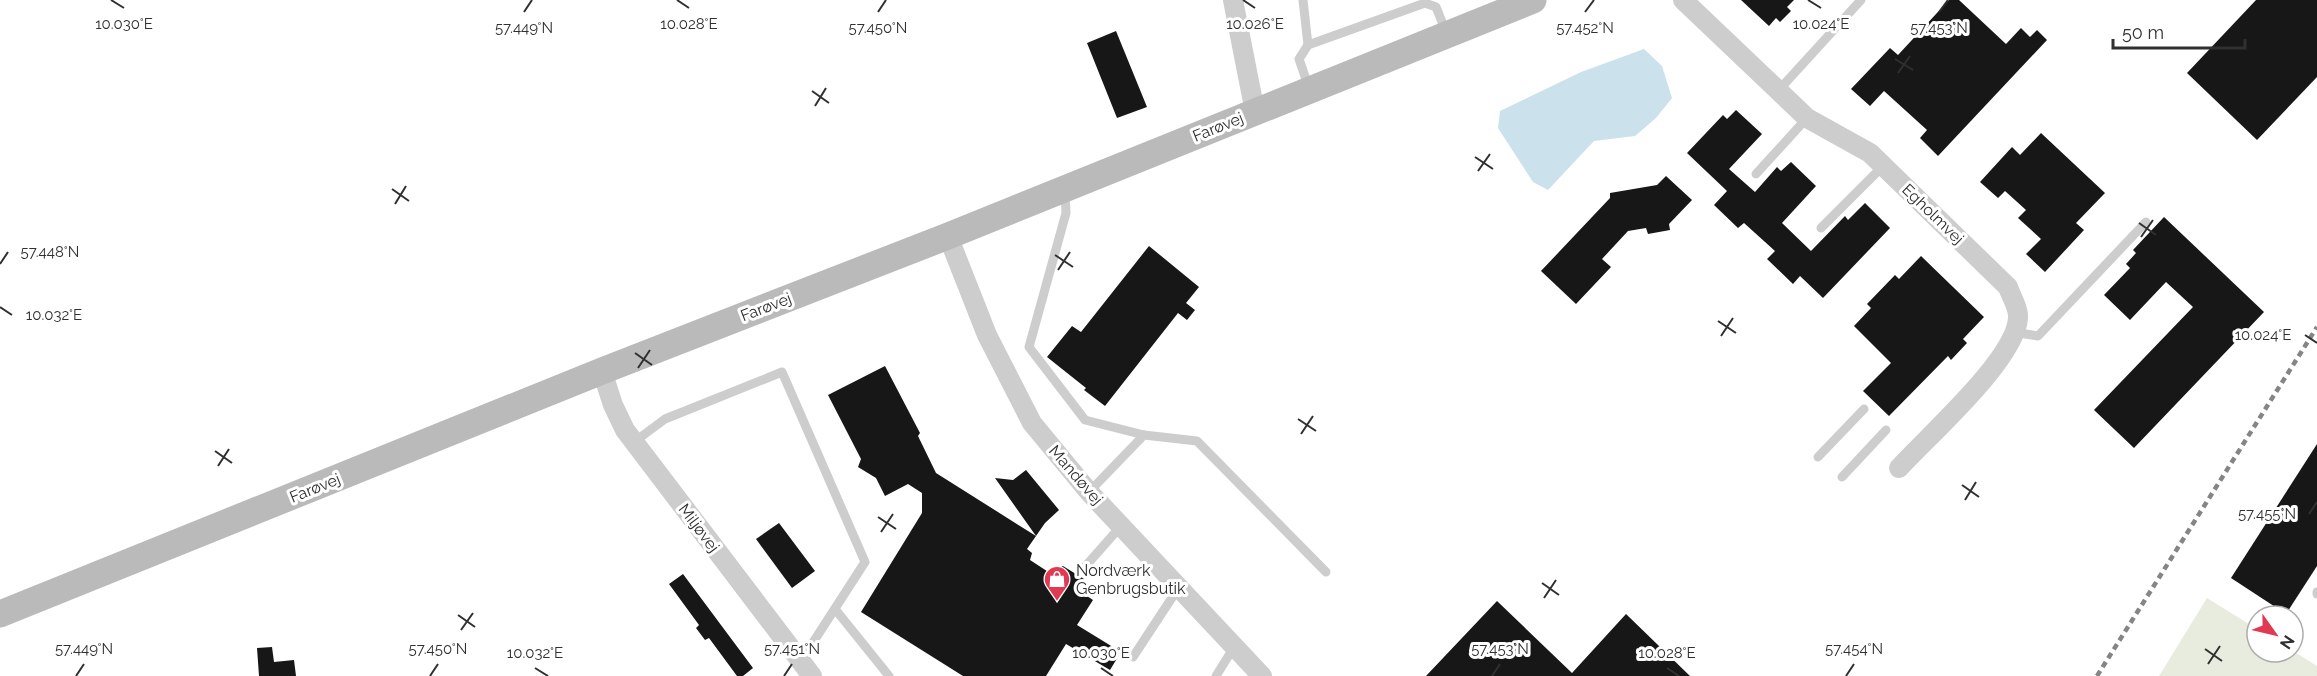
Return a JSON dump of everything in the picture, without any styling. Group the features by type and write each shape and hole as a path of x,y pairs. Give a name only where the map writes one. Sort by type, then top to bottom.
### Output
{"street":[{"path":"1233,0 1255,112"},
{"name":"Farøvej","path":"0,614 1533,0"},
{"name":"Egholmvej","path":"1683,0 1807,118 1870,153 2008,287 2019,317 2011,342 1996,366 1899,468"},
{"name":"Mandøvej","path":"948,236 987,335 1032,423 1089,492 1262,676"},
{"name":"Miljøvej","path":"602,371 613,405 634,442 807,669"}],"lane":[{"path":"1303,0 1308,45"},
{"path":"1778,91 1861,0"},
{"path":"1310,90 1299,59 1308,45 1425,1 1436,7 1447,34"},
{"path":"1756,174 1807,118"},
{"path":"1821,228 1883,166"},
{"path":"1065,189 1066,213 1029,346 1085,420 1144,435 1197,441 1326,572"},
{"path":"2014,332 2038,336 2146,222"},
{"path":"634,442 665,419 782,372 865,562 835,609 807,669"},
{"path":"1818,458 1864,409"},
{"path":"1842,477 1886,430"},
{"path":"1089,492 1144,435"},
{"path":"1083,569 1121,526"},
{"path":"1133,657 1179,587"},
{"path":"835,609 889,676"},
{"path":"1216,676 1234,646"}],"shaded area":[{"path":"2207,598 2245,622 2245,664 2305,664 2305,658 2317,666 2317,676 2159,676"}],"water":[{"path":"1644,49 1662,66 1672,98 1656,118 1635,136 1594,141 1548,190 1533,182 1498,128 1500,111 1581,72"}],"building":[{"path":"1741,0 1794,0 1787,7 1791,11 1780,22 1776,18 1769,26"},
{"path":"1949,0 1959,0 2006,44 2021,28 2030,37 2037,30 2047,40 1938,156 1920,138 1927,130 1884,91 1870,106 1851,89 1890,48 1898,55"},
{"path":"2256,0 2317,0 2317,77 2257,140 2187,73"},
{"path":"1116,31 1147,107 1117,118 1087,43"},
{"path":"1736,110 1762,134 1729,169 1755,192 1777,167 1781,171 1791,162 1816,186 1782,223 1811,251 1845,216 1848,220 1865,203 1890,228 1823,298 1800,276 1793,284 1767,259 1775,251 1744,223 1738,228 1714,205 1727,191 1687,153 1723,115 1727,119"},
{"path":"2041,133 2105,193 2076,223 2084,230 2045,272 2026,254 2041,239 2018,218 2026,210 2005,191 1998,198 1980,182 2012,147 2020,155"},
{"path":"1666,176 1692,200 1669,224 1670,230 1648,234 1646,228 1628,231 1602,259 1611,267 1576,304 1541,271 1610,198 1610,193 1657,185"},
{"path":"2164,217 2264,312 2134,448 2094,410 2193,307 2166,282 2130,320 2104,295 2130,268 2126,264 2136,253 2133,250"},
{"path":"1149,246 1199,287 1186,303 1195,310 1187,320 1178,313 1105,406 1047,357 1072,326 1081,332"},
{"path":"1921,256 1984,317 1963,339 1967,343 1951,360 1948,356 1889,416 1863,391 1891,363 1854,326 1871,308 1867,304 1895,275 1899,279"},
{"path":"885,366 920,433 918,436 936,473 1036,536 1027,549 1032,553 1030,560 1053,575 1063,566 1084,579 1078,590 1093,600 1077,625 1121,652 1110,670 1066,644 1046,676 963,676 861,612 922,513 922,493 908,484 885,496 876,478 858,467 861,459 828,395"},
{"path":"2317,444 2317,566 2292,604 2271,604 2231,578"},
{"path":"1026,470 1059,510 1045,523 1036,536 995,478 1013,480"},
{"path":"779,523 815,571 792,588 756,539"},
{"path":"683,574 753,668 743,676 737,676 709,638 705,640 696,628 699,625 669,584"},
{"path":"1497,601 1572,673 1626,614 1690,676 1426,676"},
{"path":"272,647 274,662 294,660 296,676 259,676 257,648"}],"railway":[{"path":"2097,676 2317,327"}],"place":[{"name":"Nordværk Genbrugsbutik","path":"1057,602"}]}
